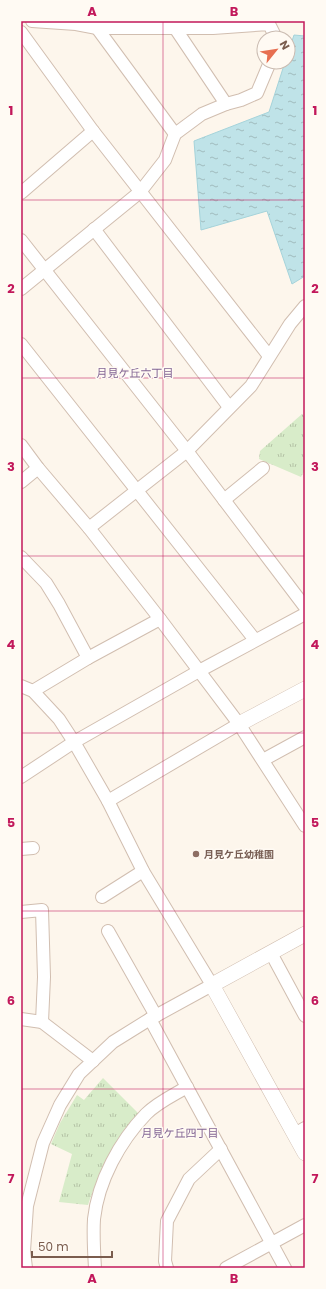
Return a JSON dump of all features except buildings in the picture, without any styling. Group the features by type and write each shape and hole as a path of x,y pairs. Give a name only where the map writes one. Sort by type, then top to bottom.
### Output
{"street":[{"path":"32,21 76,24 97,28 213,28 269,24 272,30"},
{"path":"97,28 176,134"},
{"path":"175,28 226,104"},
{"path":"21,32 92,131 269,356"},
{"path":"21,289 140,192 165,160 176,134 202,114 226,104 241,100 257,92 267,70"},
{"path":"21,193 92,131"},
{"path":"94,229 229,407"},
{"path":"21,240 187,451 305,607"},
{"path":"89,528 187,451 251,386 290,324 305,306"},
{"path":"21,345 255,640"},
{"path":"21,445 38,468 89,528 239,724 301,812 305,826"},
{"path":"21,482 38,468"},
{"path":"224,500 263,468"},
{"path":"21,557 46,583 60,604 88,658"},
{"path":"21,777 74,742 199,671 305,614"},
{"path":"33,691 88,658 160,619"},
{"path":"21,686 33,691 59,718 74,742 108,801 143,871 300,1131 305,1152"},
{"path":"108,801 239,724 305,688"},
{"path":"263,760 305,737"},
{"path":"102,897 143,871"},
{"path":"21,912 42,910 44,977 42,1022"},
{"path":"108,931 153,1017 187,1087 285,1268"},
{"path":"26,1268 24,1251 27,1206 43,1143 60,1105 79,1074 113,1042 153,1017 305,934"},
{"path":"270,953 305,1016"},
{"path":"21,1019 42,1022 93,1061"},
{"path":"95,1268 94,1218 103,1182 121,1145 147,1113 166,1099 187,1087"},
{"path":"167,1268 165,1261 167,1221 189,1179 221,1149"},
{"path":"226,1268 305,1225"}],"green space":[{"path":"302,414 305,417 305,470 301,477 259,459 260,451"},
{"path":"103,1078 139,1114 109,1156 88,1205 59,1202 72,1154 51,1144 60,1123 77,1095 84,1100"}],"water":[{"path":"296,35 305,36 305,276 292,284 267,211 201,230 194,141 269,112 282,70 296,70"}],"place":[{"name":"月見ケ丘幼稚園","path":"196,854"}],"district":[{"name":"月見ケ丘六丁目","path":"135,373"},
{"name":"月見ケ丘四丁目","path":"180,1133"}]}
